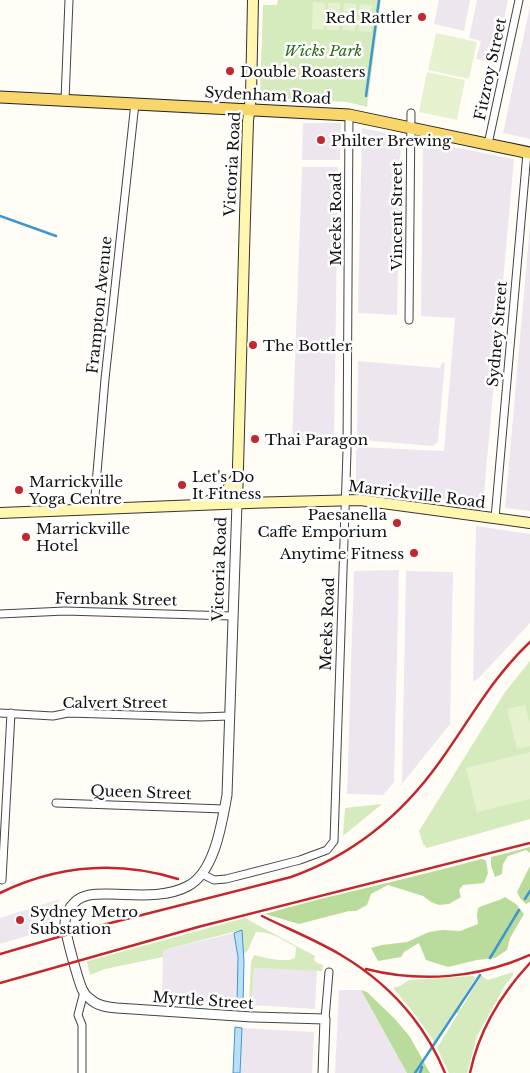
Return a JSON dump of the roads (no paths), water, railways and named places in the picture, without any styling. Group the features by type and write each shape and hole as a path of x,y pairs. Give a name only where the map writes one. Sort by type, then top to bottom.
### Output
{"main road":[{"name":"Victoria Road","path":"237,503 253,0"},
{"name":"Sydenham Road","path":"0,97 349,115 528,153"},
{"path":"196,505 218,497 225,492 237,477"},
{"name":"Marrickville Road","path":"0,513 360,500 530,523"}],"street":[{"path":"65,100 69,0"},
{"name":"Fitzroy Street","path":"488,144 519,0"},
{"name":"Frampton Avenue","path":"96,510 95,496 105,379 135,103"},
{"name":"Vincent Street","path":"409,320 410,128 412,114"},
{"name":"Meeks Road","path":"202,874 207,878 216,880 300,860 327,850 334,841 347,442 349,115"},
{"name":"Sydney Street","path":"495,518 528,153"},
{"name":"Victoria Road","path":"202,874 210,861 224,809 227,781 237,503"},
{"name":"Fernbank Street","path":"0,614 66,611 232,616"},
{"name":"Calvert Street","path":"0,713 54,716 68,713 200,717 230,716"},
{"path":"2,880 11,714"},
{"name":"Queen Street","path":"56,804 224,809"},
{"path":"82,1073 82,1025 78,1015 84,992 65,923 66,915 74,902 89,895 169,892 188,886 202,874"},
{"path":"323,1073 329,972"},
{"name":"Myrtle Street","path":"84,992 90,999 106,1007 252,1017 325,1019"}],"water":[{"path":"242,930 244,962 243,1004 237,1004 238,957 234,933"},
{"path":"235,1027 242,1028 240,1073 233,1073"}],"waterway":[{"path":"366,96 379,0"},
{"path":"0,216 56,236"},
{"path":"525,899 530,891"},
{"path":"490,958 519,910"},
{"path":"415,1073 480,975"},
{"path":"420,1073 422,1067"}],"railway":[{"path":"0,954 79,931 291,877 314,868 356,845 393,815 426,780 493,684 530,642"},
{"path":"0,983 198,927 530,843"},
{"path":"0,893 44,876 88,868 132,869 178,879"},
{"path":"262,916 312,939 358,966 374,978 403,1005 415,1021 436,1054 445,1073"},
{"path":"366,969 408,976 449,976 490,969 530,955"},
{"path":"470,1073 479,1042 492,1014 510,987 530,963"}],"place":[{"name":"Red Rattler","path":"422,17"},
{"name":"Double Roasters","path":"230,71"},
{"name":"Philter Brewing","path":"321,140"},
{"name":"The Bottler","path":"253,345"},
{"name":"Thai Paragon","path":"255,439"},
{"name":"Let's Do It Fitness","path":"182,485"},
{"name":"Marrickville Yoga Centre","path":"19,490"},
{"name":"Paesanella Caffe Emporium","path":"397,523"},
{"name":"Marrickville Hotel","path":"26,537"},
{"name":"Anytime Fitness","path":"414,553"},
{"name":"Sydney Metro Substation","path":"20,920"}],"park label":[{"name":"Wicks Park","path":"323,50"}]}
